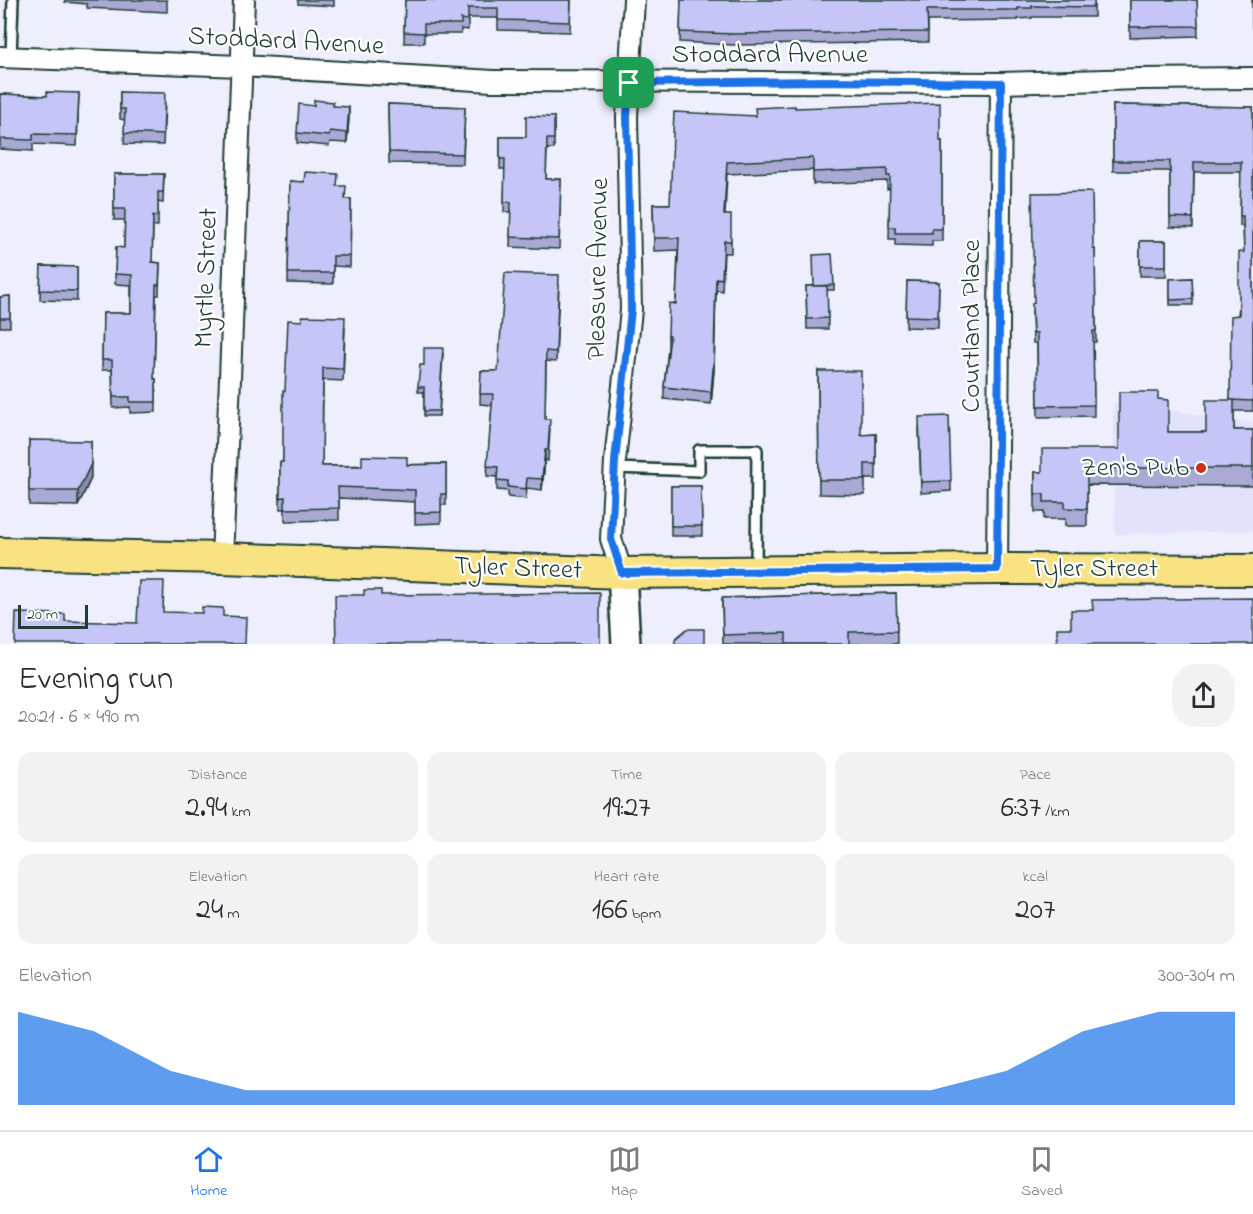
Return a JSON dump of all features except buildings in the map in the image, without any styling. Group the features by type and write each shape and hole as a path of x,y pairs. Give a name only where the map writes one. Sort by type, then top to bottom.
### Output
{"main road":[{"name":"Tyler Street","path":"0,553 222,558 622,573 997,569 1253,570"}],"street":[{"name":"Myrtle Street","path":"222,558 243,0"},
{"name":"Pleasure Avenue","path":"622,573 611,539 615,468 631,310 627,117 634,0"},
{"name":"Stoddard Avenue","path":"6,57 241,66 493,81 1001,83 1253,78"},
{"name":"Courtland Place","path":"997,569 1001,83"},
{"path":"622,573 626,644"}],"lane":[{"path":"6,57 13,0"},
{"path":"615,468 699,471 699,450 757,450 756,571"}],"shaded area":[{"path":"1113,402 1253,423 1253,531 1115,534"}],"place":[{"name":"Zen's Pub","path":"1201,468"}],"route":[{"path":"825,81 1001,83 997,569 622,573 611,539 615,461 631,310 627,117 629,83 825,81"}]}
